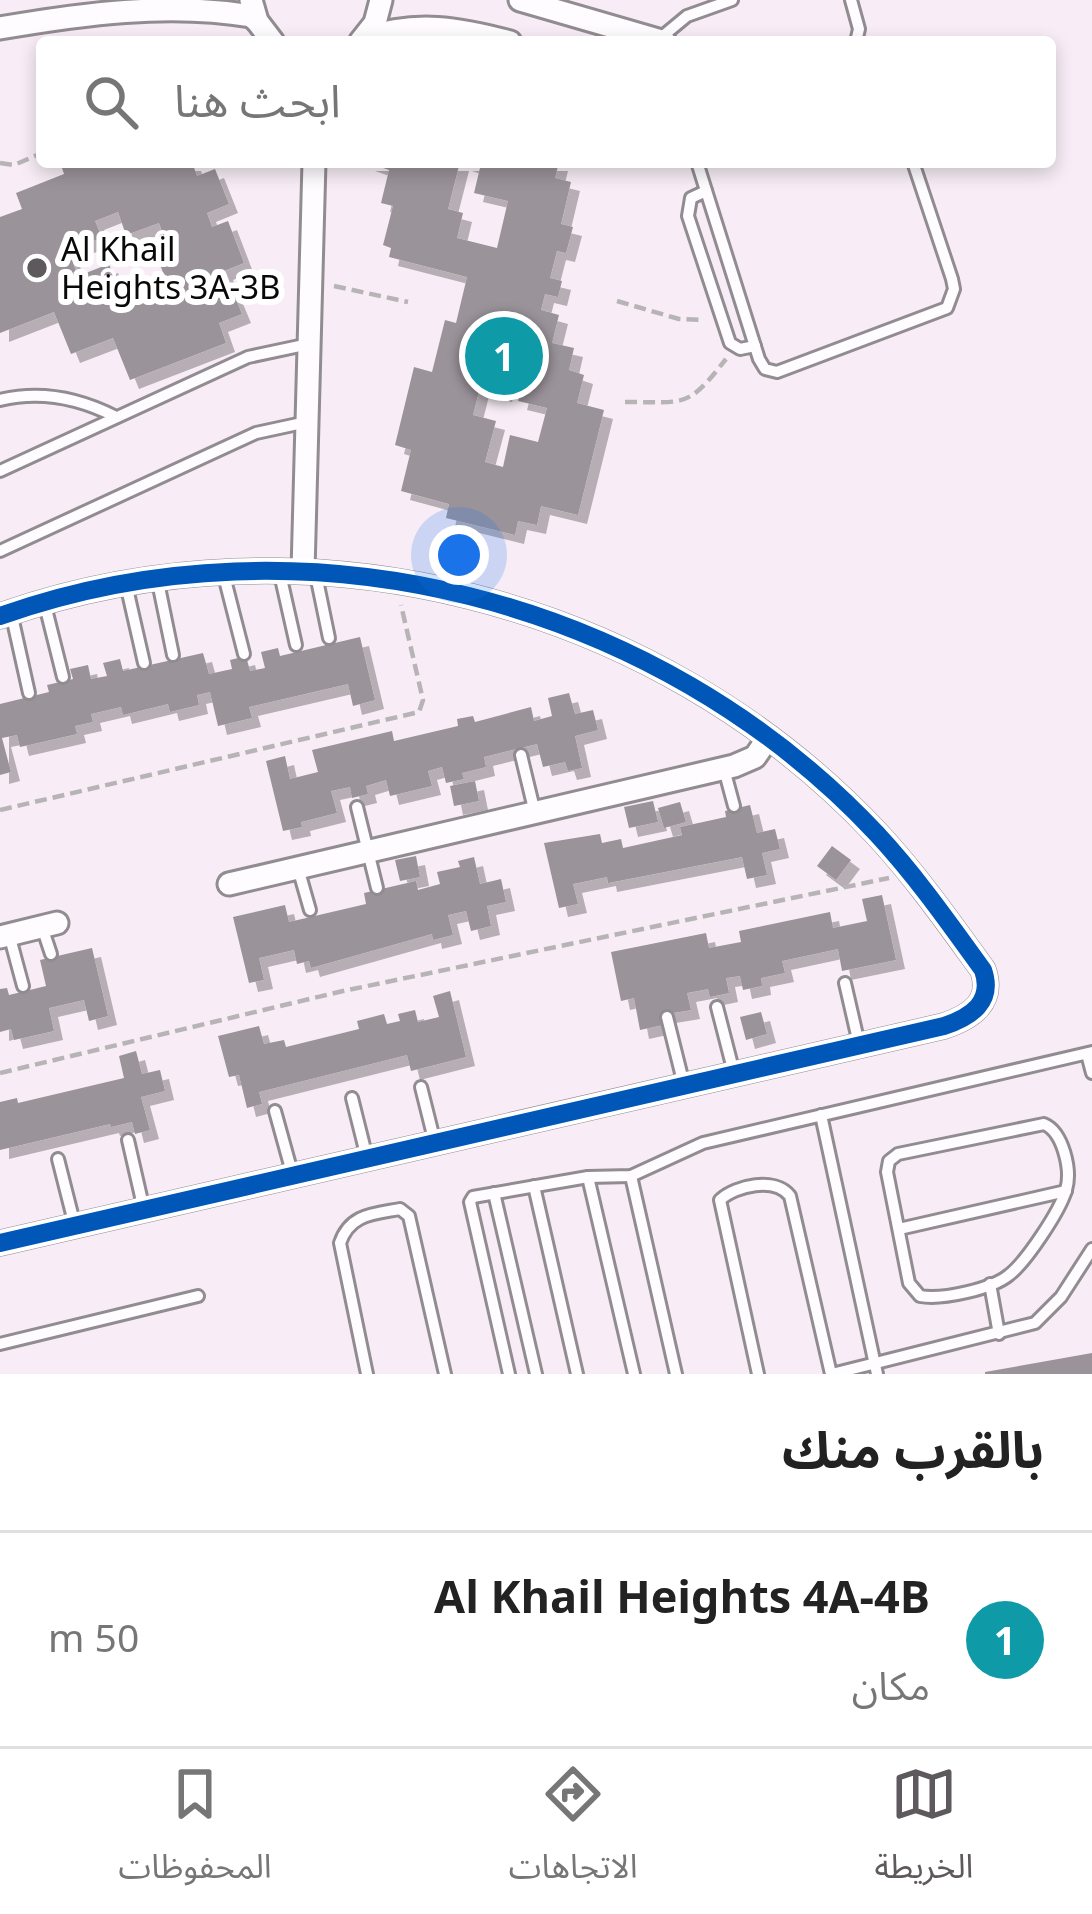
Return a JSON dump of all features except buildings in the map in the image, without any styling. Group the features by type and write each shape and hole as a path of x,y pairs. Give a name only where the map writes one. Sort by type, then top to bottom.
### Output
{"street":[{"path":"365,36 375,23 381,0"},
{"path":"520,0 645,36"},
{"path":"0,28 156,10 217,10 251,16 254,11"},
{"path":"380,36 425,26 488,36"},
{"path":"309,572 307,422 314,168"},
{"path":"1,1237 75,1226 961,1020 975,1012 987,982 912,873 832,790 768,738 679,678 585,632 481,598 396,580 279,571 223,572 126,584 6,615"},
{"path":"229,884 724,769 755,757 768,738"},
{"path":"5,936 49,925"}],"lane":[{"path":"667,36 687,16 732,0"},
{"path":"851,0 857,36"},
{"path":"700,168 754,346 761,364 777,372 947,308 954,289 952,279 915,168"},
{"path":"706,191 691,198 687,209 735,347 754,346"},
{"path":"0,471 248,357 309,344"},
{"path":"0,400 55,396 116,417"},
{"path":"0,550 256,433 307,422"},
{"path":"279,571 296,645"},
{"path":"223,572 244,654"},
{"path":"309,572 329,638"},
{"path":"158,579 173,655"},
{"path":"126,584 144,663"},
{"path":"44,603 63,677"},
{"path":"6,615 29,693"},
{"path":"520,755 535,813"},
{"path":"724,769 734,806"},
{"path":"357,807 377,888"},
{"path":"298,868 310,910"},
{"path":"49,925 50,954"},
{"path":"5,936 23,986"},
{"path":"845,983 859,1044"},
{"path":"717,1007 734,1073"},
{"path":"667,1017 684,1085"},
{"path":"509,1374 470,1202 473,1197 588,1177 631,1176 703,1143 1089,1053 1092,1073"},
{"path":"422,1087 435,1143"},
{"path":"352,1098 367,1158"},
{"path":"275,1112 292,1176"},
{"path":"821,1115 876,1369"},
{"path":"1044,1124 1060,1138 1066,1191 1022,1262 1002,1280 928,1298 920,1295 909,1283 899,1229 887,1172 889,1161 898,1154 1044,1124"},
{"path":"128,1140 144,1210"},
{"path":"58,1159 75,1226"},
{"path":"631,1176 676,1374"},
{"path":"588,1177 634,1374"},
{"path":"758,1374 720,1200 725,1193 772,1184 783,1187 790,1196 831,1374 876,1369 1035,1323 1050,1311 1092,1249"},
{"path":"534,1186 578,1374"},
{"path":"899,1229 1066,1191"},
{"path":"494,1193 536,1374"},
{"path":"368,1374 340,1243 361,1216 400,1209 410,1220 445,1374"},
{"path":"989,1284 999,1334"},
{"path":"0,1344 198,1296"}],"path":[{"path":"0,164 14,165 36,156"},
{"path":"311,280 408,302"},
{"path":"617,302 679,319 722,319"},
{"path":"625,402 694,398 735,347"},
{"path":"0,810 419,712 423,700 396,580"},
{"path":"0,1073 343,991 912,873"}],"cycle path":[{"path":"0,616 116,585 235,571 354,576 470,596 583,633 690,686 789,753 891,850 983,970 986,981 978,1007 944,1026 0,1243"}],"place":[{"name":"Al Khail Heights 3A-3B","path":"37,268"},
{"name":"Al Khail Heights 4A-4B","path":"504,356"}]}
